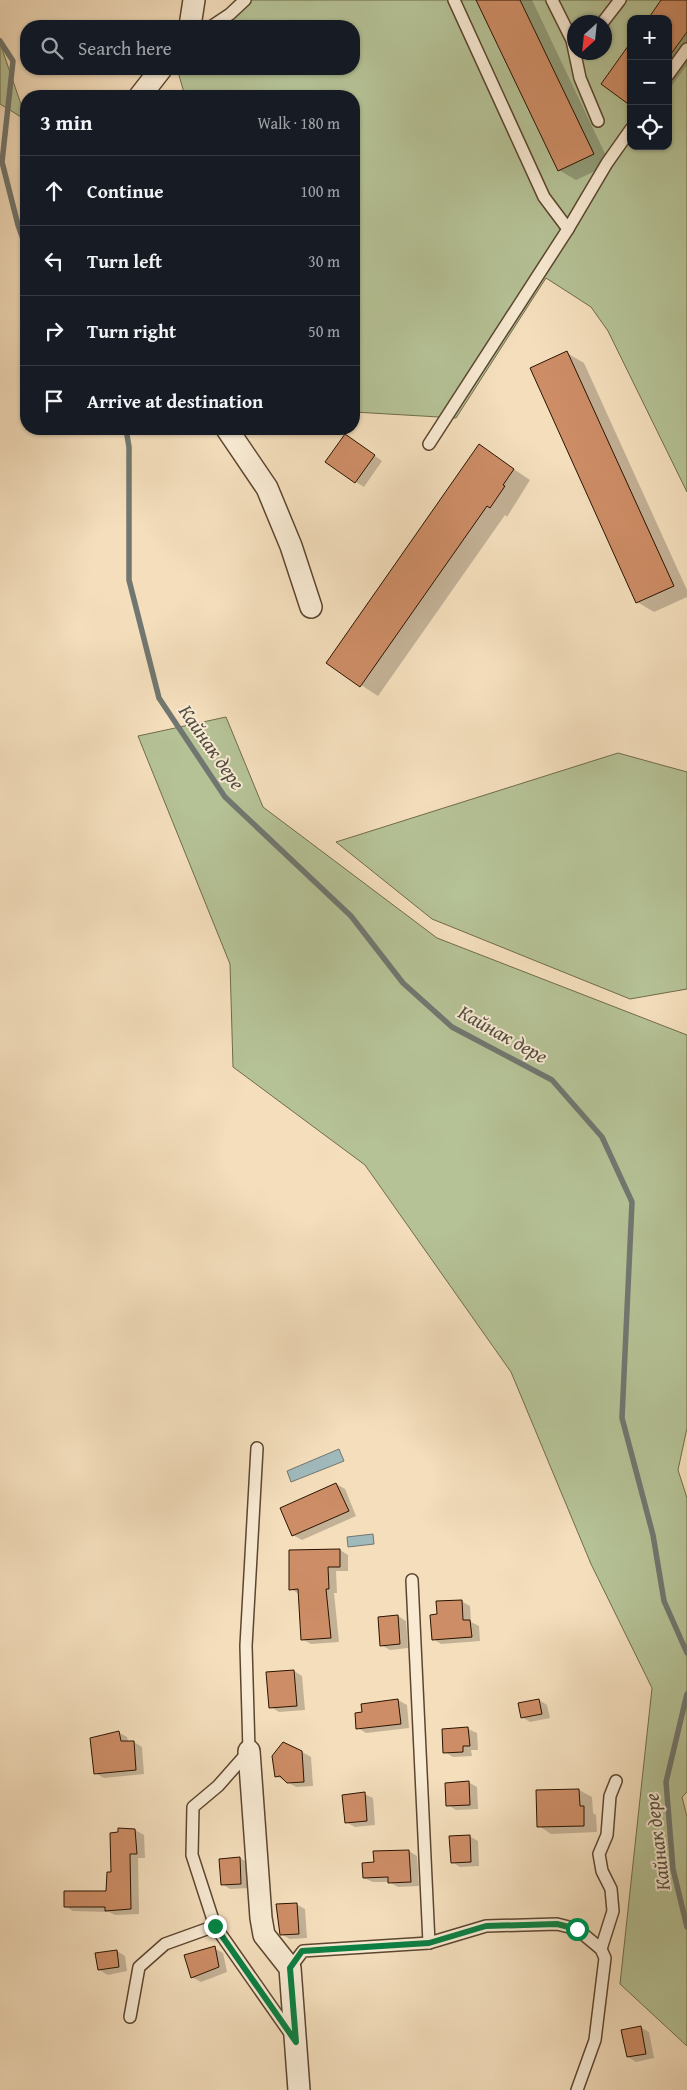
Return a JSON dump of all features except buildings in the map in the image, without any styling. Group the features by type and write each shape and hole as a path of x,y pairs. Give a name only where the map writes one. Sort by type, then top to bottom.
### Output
{"street":[{"path":"191,20 194,0"},
{"path":"145,90 156,75"},
{"path":"231,435 268,488 291,546 311,607"},
{"path":"249,1750 261,1918 264,1935 290,1968 299,2090"}],"lane":[{"path":"221,20 245,0"},
{"path":"454,0 544,197 568,229"},
{"path":"552,0 567,28"},
{"path":"608,15 620,0"},
{"path":"672,70 687,49"},
{"path":"577,60 580,78 598,121"},
{"path":"428,444 627,135"},
{"path":"257,1448 246,1646 249,1750 218,1786 193,1807 192,1855 215,1926 296,2042"},
{"path":"412,1580 429,1943"},
{"path":"602,1949 613,1911 612,1889 602,1870 599,1854 607,1835 610,1796 616,1781"},
{"path":"290,1968 302,1951 429,1943 486,1926 557,1924 577,1929 602,1949 605,1958 595,2040 577,2090"},
{"path":"130,2017 140,1967 165,1944 215,1926"}],"green space":[{"path":"250,0 687,0 687,492 608,331 591,307 546,278 456,418 360,412 360,90 183,90 179,75 360,75 360,20 230,20"},
{"path":"0,43 20,101 20,116 0,104"},
{"path":"226,717 263,807 437,938 687,1035 687,1428 678,1470 687,1498 687,1792 682,1797 687,1817 687,2046 620,1984 652,1688 591,1564 511,1372 365,1165 233,1067 230,964 138,736"},
{"path":"618,753 687,772 687,989 630,999 432,919 336,842"}],"water":[{"path":"339,1449 344,1461 291,1482 287,1471"},
{"path":"373,1534 374,1544 348,1547 347,1537"}],"waterway":[{"name":"Кайнак дере","path":"0,41 13,61 2,162 20,230"},
{"name":"Кайнак дере","path":"127,435 129,447 129,580 159,698 225,797 351,916 403,983 452,1027 552,1080 602,1137 632,1202 622,1418 653,1535 664,1601 687,1653"},
{"name":"Кайнак дере","path":"687,1694 666,1782 673,1869 687,1927"}],"route":[{"path":"215,1926 296,2042 290,1968 302,1951 429,1943 486,1926 557,1924 577,1929"}]}
